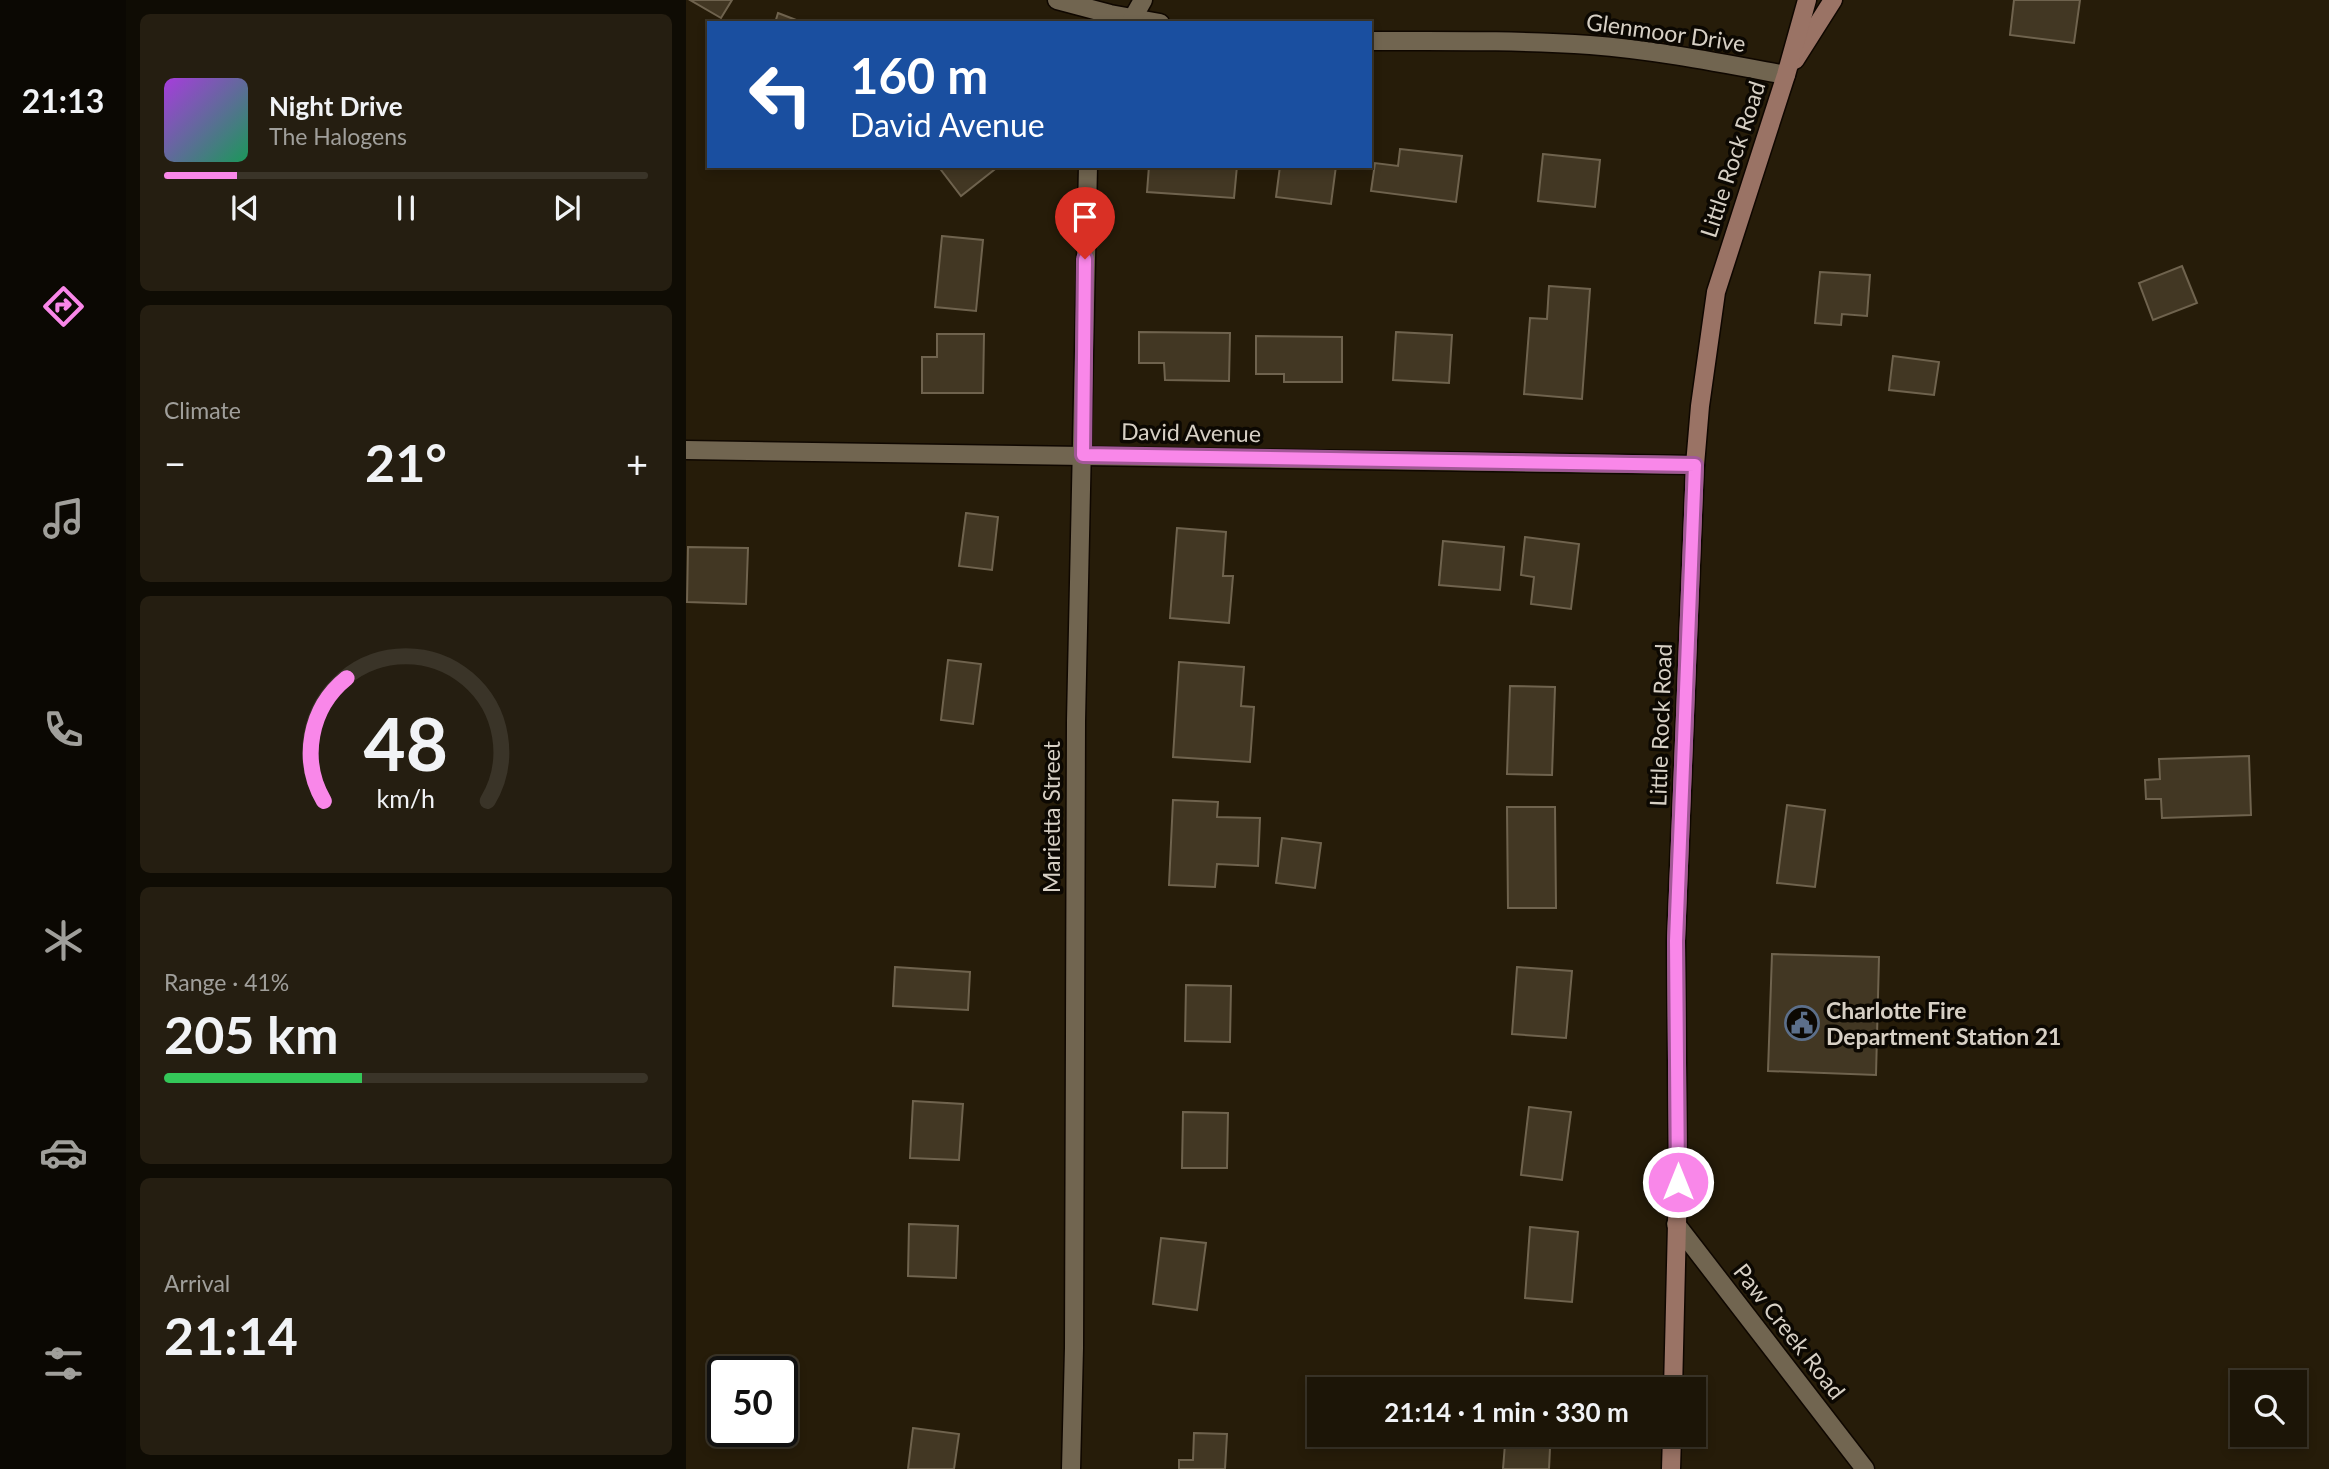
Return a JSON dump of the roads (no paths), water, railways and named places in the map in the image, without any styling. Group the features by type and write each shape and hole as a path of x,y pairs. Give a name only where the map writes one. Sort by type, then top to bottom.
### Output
{"main road":[{"name":"Little Rock Road","path":"1673,1377 1676,941 1695,465 1700,406 1716,292 1786,75 1807,0"},
{"name":"Little Rock Road","path":"1786,75 1833,0"},
{"path":"1671,1469 1672,1447"}],"street":[{"path":"1056,0 1131,20 1143,0"},
{"name":"Glenmoor Drive","path":"1372,41 1513,41 1593,46 1686,57 1786,75"},
{"name":"Marietta Street","path":"1071,1469 1074,1348 1076,721 1088,168"},
{"name":"David Avenue","path":"686,450 1695,465"},
{"name":"Paw Creek Road","path":"1676,1224 1865,1469"}],"place":[{"name":"Charlotte Fire Department Station 21","path":"1802,1023"}]}
